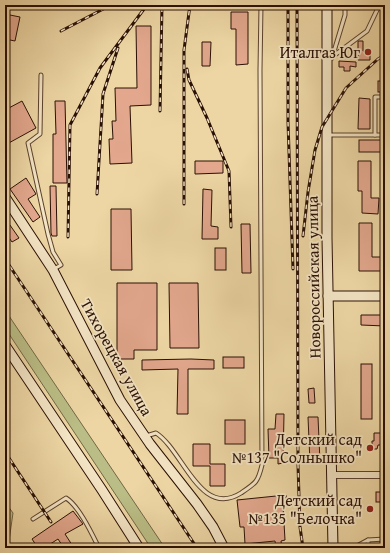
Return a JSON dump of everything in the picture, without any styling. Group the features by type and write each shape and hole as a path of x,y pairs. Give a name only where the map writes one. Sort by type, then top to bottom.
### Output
{"street":[{"name":"Новороссийская улица","path":"327,5 329,59 326,135 328,296 334,548"},
{"name":"Тихорецкая улица","path":"5,196 53,270 120,400 197,504 213,527 224,548"},
{"path":"328,296 385,296"},
{"path":"5,346 102,490 138,548"},
{"path":"332,475 385,475"}],"lane":[{"path":"146,437 156,432 164,439 199,488 209,496 224,498 235,496 255,484 259,476 262,465 261,5"},
{"path":"329,59 344,15 345,5"},
{"path":"329,59 367,31 378,8 382,5"},
{"path":"41,75 40,134 28,143 48,234 53,252 61,265 53,270"},
{"path":"375,135 375,97 385,97"},
{"path":"326,135 385,135"},
{"path":"33,519 66,498 71,501 91,531 99,548"},
{"path":"353,548 368,540 385,539"},
{"path":"368,540 368,548"}],"green space":[{"path":"5,310 165,548 151,548 5,328"},
{"path":"5,502 13,513 8,548 5,548"}],"building":[{"path":"231,12 248,12 248,64 236,65 236,29 231,29"},
{"path":"5,14 20,17 15,41 5,39"},
{"path":"136,26 151,26 151,105 130,106 132,163 110,164 109,139 113,139 112,121 116,121 115,88 137,88"},
{"path":"358,41 363,41 363,51 370,51 370,60 358,60"},
{"path":"202,42 211,42 210,66 202,66"},
{"path":"339,61 356,62 356,67 350,66 350,71 344,71 344,67 339,67"},
{"path":"378,81 385,81 385,92 378,92"},
{"path":"359,98 370,99 370,129 358,129"},
{"path":"22,101 36,128 7,144 5,141 5,110"},
{"path":"55,101 65,101 67,183 53,183 53,134 56,134"},
{"path":"359,140 385,140 385,152 359,152"},
{"path":"195,161 223,161 223,173 195,174"},
{"path":"358,161 371,161 371,198 379,198 378,214 362,213 362,191 358,191"},
{"path":"26,178 36,194 28,199 40,217 33,222 10,189"},
{"path":"50,186 56,186 57,236 52,236 51,233"},
{"path":"203,189 212,190 211,226 218,227 218,239 202,239"},
{"path":"111,209 131,209 132,270 111,270"},
{"path":"5,218 19,238 12,242 5,232"},
{"path":"359,223 372,223 372,257 385,257 385,271 359,271"},
{"path":"241,224 250,224 251,273 242,273"},
{"path":"215,248 226,248 226,270 215,270"},
{"path":"117,283 157,283 157,350 134,350 134,359 117,359"},
{"path":"169,283 198,283 199,348 170,348"},
{"path":"361,315 385,315 385,326 361,325"},
{"path":"223,357 244,357 244,368 223,368"},
{"path":"142,360 214,360 214,369 188,369 188,414 177,414 178,369 142,370"},
{"path":"361,364 372,364 372,419 361,419"},
{"path":"314,388 315,403 309,403 308,389"},
{"path":"276,414 284,414 283,463 278,464 278,458 269,458 268,429 275,429"},
{"path":"308,417 318,417 320,462 310,463"},
{"path":"225,420 245,420 245,444 225,444"},
{"path":"374,433 385,433 385,445 378,445 377,449 372,449"},
{"path":"193,444 210,444 210,464 225,464 225,486 210,486 210,466 193,466"},
{"path":"376,492 385,492 385,502 376,502"},
{"path":"286,495 287,506 283,506 285,540 281,541 282,548 276,548 275,541 245,544 244,527 240,527 237,500"},
{"path":"73,511 83,524 65,534 74,548 64,548 58,539 44,548 38,548 32,539"}],"railway":[{"path":"61,31 111,5"},
{"path":"68,237 70,125 100,68 147,5"},
{"path":"160,111 162,5"},
{"path":"184,204 184,50 190,5"},
{"path":"288,5 288,122 293,269"},
{"path":"297,5 298,465 300,527 303,548"},
{"path":"97,194 103,94 118,48"},
{"path":"303,236 315,150 322,127 346,88 378,59 385,55"},
{"path":"187,69 189,80 229,171 231,227"},
{"path":"5,259 197,548"},
{"path":"5,452 51,522"}],"place":[{"name":"Италгаз Юг","path":"368,52"},
{"name":"Детский сад №137 \"Солнышко\"","path":"370,448"},
{"name":"Детский сад №135 \"Белочка\"","path":"370,509"}]}
